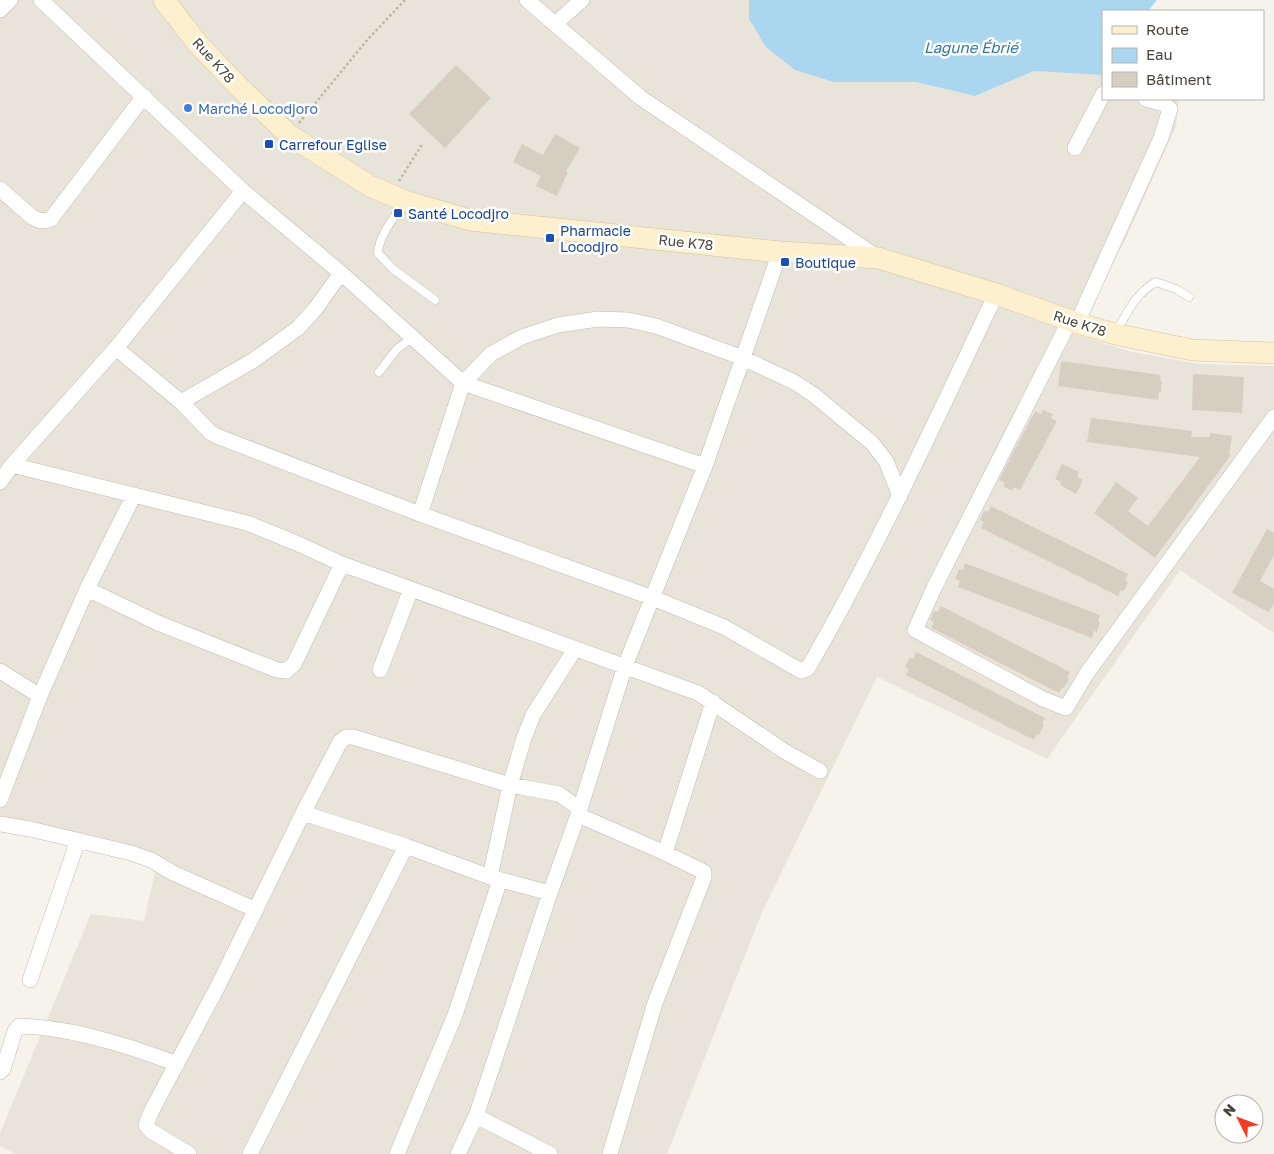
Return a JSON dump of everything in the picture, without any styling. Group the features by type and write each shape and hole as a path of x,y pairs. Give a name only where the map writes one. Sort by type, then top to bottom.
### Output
{"street":[{"path":"0,10 10,0"},
{"path":"41,0 243,192 341,273 463,383 705,466"},
{"name":"Rue K78","path":"164,0 198,44 289,136 370,186 398,198 470,220 780,252 878,258 996,294 1115,334 1192,350 1274,353"},
{"path":"527,0 641,98 878,258"},
{"path":"555,24 582,0"},
{"path":"0,189 32,217 37,220 51,220 144,96"},
{"path":"1076,148 1102,96"},
{"path":"1150,100 1164,104 1170,109 1161,138 1074,321 939,578 915,630 1043,699 1066,708 1087,673 1274,417"},
{"path":"1,478 116,348 243,192"},
{"path":"458,1154 476,1116 579,812 625,666 705,466 780,252"},
{"path":"181,402 254,360 298,328 316,308 341,273"},
{"path":"116,348 181,402 211,433 420,514 653,598 724,627 801,671 808,668 847,600 900,496 996,294"},
{"path":"420,514 463,383 491,354 522,337 558,325 598,318 628,320 656,326 743,358 794,382 840,414 872,443 886,462 900,496"},
{"path":"12,465 247,523 342,564 698,693 784,751 820,771"},
{"path":"0,800 40,696 87,589 134,495"},
{"path":"87,589 158,623 277,670 286,671 294,664 342,564"},
{"path":"380,670 411,589"},
{"path":"397,1154 455,1015 495,879 510,785 533,715 575,650"},
{"path":"0,671 40,696"},
{"path":"665,854 712,702"},
{"path":"189,1154 151,1131 146,1125 151,1112 256,910 335,749 346,737 353,737 510,785 559,794 579,812 704,872 704,877 655,1003 610,1154"},
{"path":"303,813 406,846 495,879 550,893"},
{"path":"0,824 30,829 131,853 151,860 173,873 256,910"},
{"path":"30,980 78,840"},
{"path":"250,1154 406,846"},
{"path":"0,1072 3,1069 15,1031 19,1026 72,1032 158,1056 177,1064"},
{"path":"476,1116 550,1154"}],"lane":[{"path":"398,198 386,231 378,245 378,253 393,269 435,300"},
{"path":"1115,334 1131,305 1147,287 1156,282 1189,297"},
{"path":"379,372 397,349 412,338"}],"path":[{"path":"289,136 368,39 405,0"},
{"path":"398,198 424,143"}],"shaded area":[{"path":"0,0 749,0 749,19 834,82 916,82 975,96 1034,71 1102,75 1102,100 1179,100 1176,126 1127,236 1092,304 1074,334 1132,352 1200,364 1274,366 1274,633 1180,570 1047,759 877,677 762,912 667,1154 15,1154 0,1146 0,1133 91,914 144,921 156,868 14,829 0,828"}],"water":[{"name":"Lagune Ébrié","path":"749,0 1157,0 1149,10 1102,10 1102,75 1034,71 975,96 916,82 834,82 795,70 766,47 749,19"}],"building":[{"path":"456,65 491,98 445,148 409,114"},
{"path":"555,134 580,148 566,171 568,172 557,196 536,186 541,176 513,162 522,144 543,155"},
{"path":"1061,361 1161,375 1161,392 1159,392 1158,400 1058,386"},
{"path":"1193,374 1244,377 1242,413 1192,410"},
{"path":"1043,410 1053,414 1051,418 1057,421 1020,490 1014,487 1012,491 1003,486 1005,483 999,480 1035,411 1041,414"},
{"path":"1091,418 1192,431 1191,437 1210,437 1210,433 1232,436 1229,454 1231,455 1155,558 1094,513 1116,482 1138,498 1128,511 1148,526 1200,457 1087,442"},
{"path":"1062,464 1079,472 1077,477 1083,480 1076,494 1060,485 1061,482 1055,479"},
{"path":"991,506 1128,574 1125,581 1128,582 1124,591 1121,590 1118,596 981,528 984,522 980,520 984,511 988,512"},
{"path":"1267,529 1274,533 1274,555 1260,581 1274,589 1274,603 1269,612 1232,593"},
{"path":"965,563 1100,615 1097,632 1094,631 1092,638 958,587 960,581 955,579 959,569 963,570"},
{"path":"941,606 1070,672 1067,678 1069,679 1064,688 1062,687 1059,693 931,628 934,622 930,620 934,611 938,612"},
{"path":"916,652 1045,718 1039,735 1037,734 1034,740 906,675 909,669 905,667 910,657 913,659"}],"place":[{"name":"Marché Locodjoro","path":"188,108"},
{"name":"Carrefour Eglise","path":"269,144"},
{"name":"Santé Locodjro","path":"398,213"},
{"name":"Pharmacie Locodjro","path":"550,238"},
{"name":"Boutique","path":"785,262"}]}
